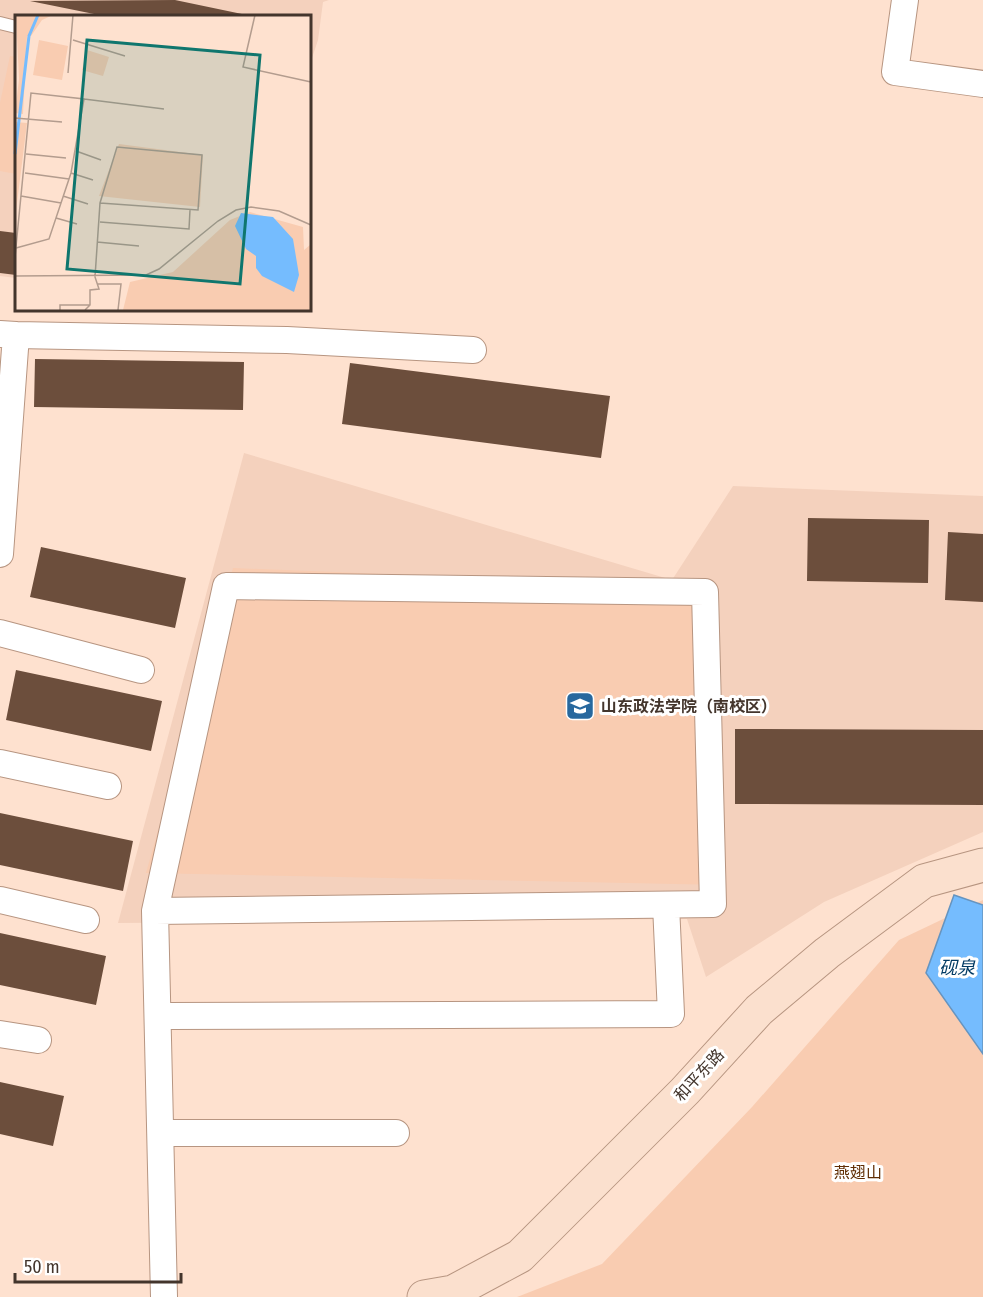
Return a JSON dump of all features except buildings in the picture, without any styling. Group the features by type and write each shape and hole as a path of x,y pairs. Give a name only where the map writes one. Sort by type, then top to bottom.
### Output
{"main road":[{"name":"和平东路","path":"424,1297 453,1292 520,1256 685,1091 759,1010 827,953 924,881 983,865"}],"street":[{"path":"905,0 895,72 983,84"},
{"path":"0,555 8,334 287,340 473,350"},
{"path":"155,911 712,904 705,592 226,586 155,911 164,1297"},
{"path":"0,633 141,670"},
{"path":"0,763 108,786"},
{"path":"0,900 86,920"},
{"path":"167,1016 671,1014 666,905"},
{"path":"0,1034 38,1040"},
{"path":"160,1133 396,1133"}],"lane":[{"path":"0,23 15,27"}],"shaded area":[{"path":"0,0 329,0 323,2 318,40 310,64 310,15 15,15 15,278 0,276"},
{"name":"山东政法学院（南校区）","path":"244,453 672,580 733,486 983,496 983,832 824,902 706,977 687,919 118,923"}],"green space":[{"path":"10,56 15,57 15,174 0,171 0,103"},
{"path":"233,568 712,587 724,885 146,873"},
{"name":"燕翅山","path":"983,900 983,1297 517,1297 602,1264 752,1107 899,940"}],"water":[{"name":"砚泉","path":"954,895 983,905 983,1054 926,973"}],"place":[{"name":"山东政法学院（南校区）","path":"580,706"}]}
